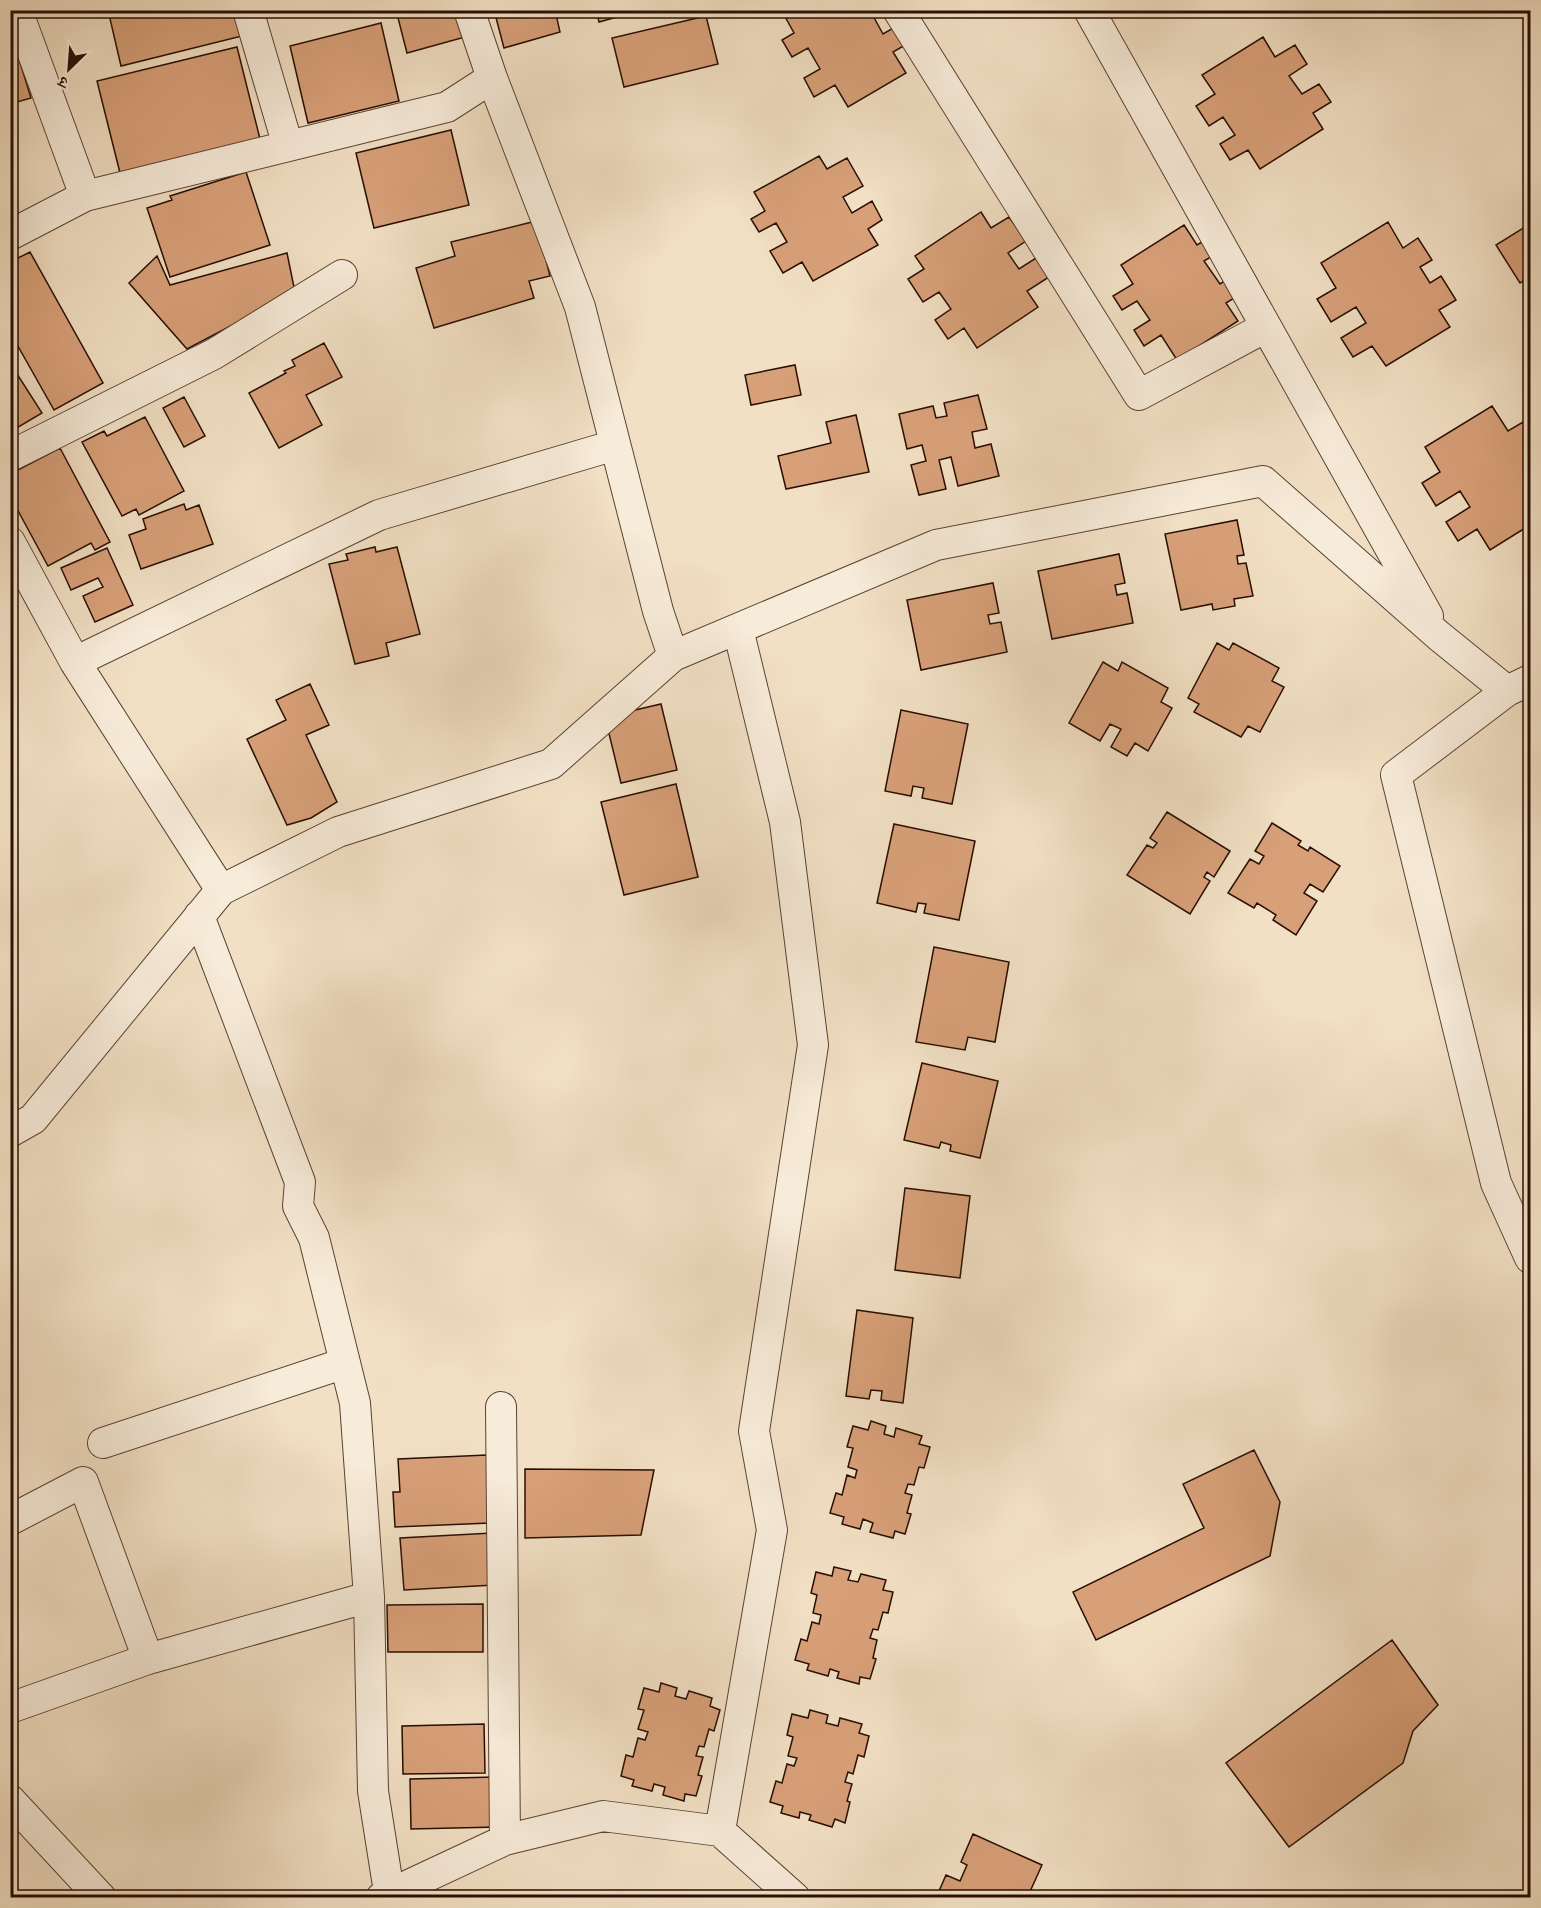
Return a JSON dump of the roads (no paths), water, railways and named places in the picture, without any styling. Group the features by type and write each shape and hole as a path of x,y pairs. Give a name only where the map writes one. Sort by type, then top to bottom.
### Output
{"street":[{"path":"17,10 85,196"},
{"path":"248,10 288,146"},
{"path":"469,10 492,78 580,307 658,611 674,656"},
{"path":"898,10 1139,395 1266,327"},
{"path":"1089,10 1439,636"},
{"path":"10,235 85,196 447,107 492,78"},
{"path":"10,456 214,354 342,275"},
{"path":"75,662 379,515 615,446"},
{"path":"10,1132 33,1119 221,890 338,832 551,764 674,656 936,545 1263,481 1439,636 1519,685 1396,775 1496,1182 1530,1258"},
{"path":"10,542 75,662 221,890"},
{"path":"720,1832 772,1530 754,1431 813,1045 785,822 738,629"},
{"path":"199,916 300,1182 298,1206 314,1238 356,1403 369,1597 373,1791 385,1895 505,1840 603,1816 720,1832 795,1898"},
{"path":"103,1443 345,1363"},
{"path":"501,1407 505,1840"},
{"path":"10,1520 83,1482 148,1659"},
{"path":"10,1708 148,1659 369,1597"},
{"path":"10,1800 88,1894"}]}
